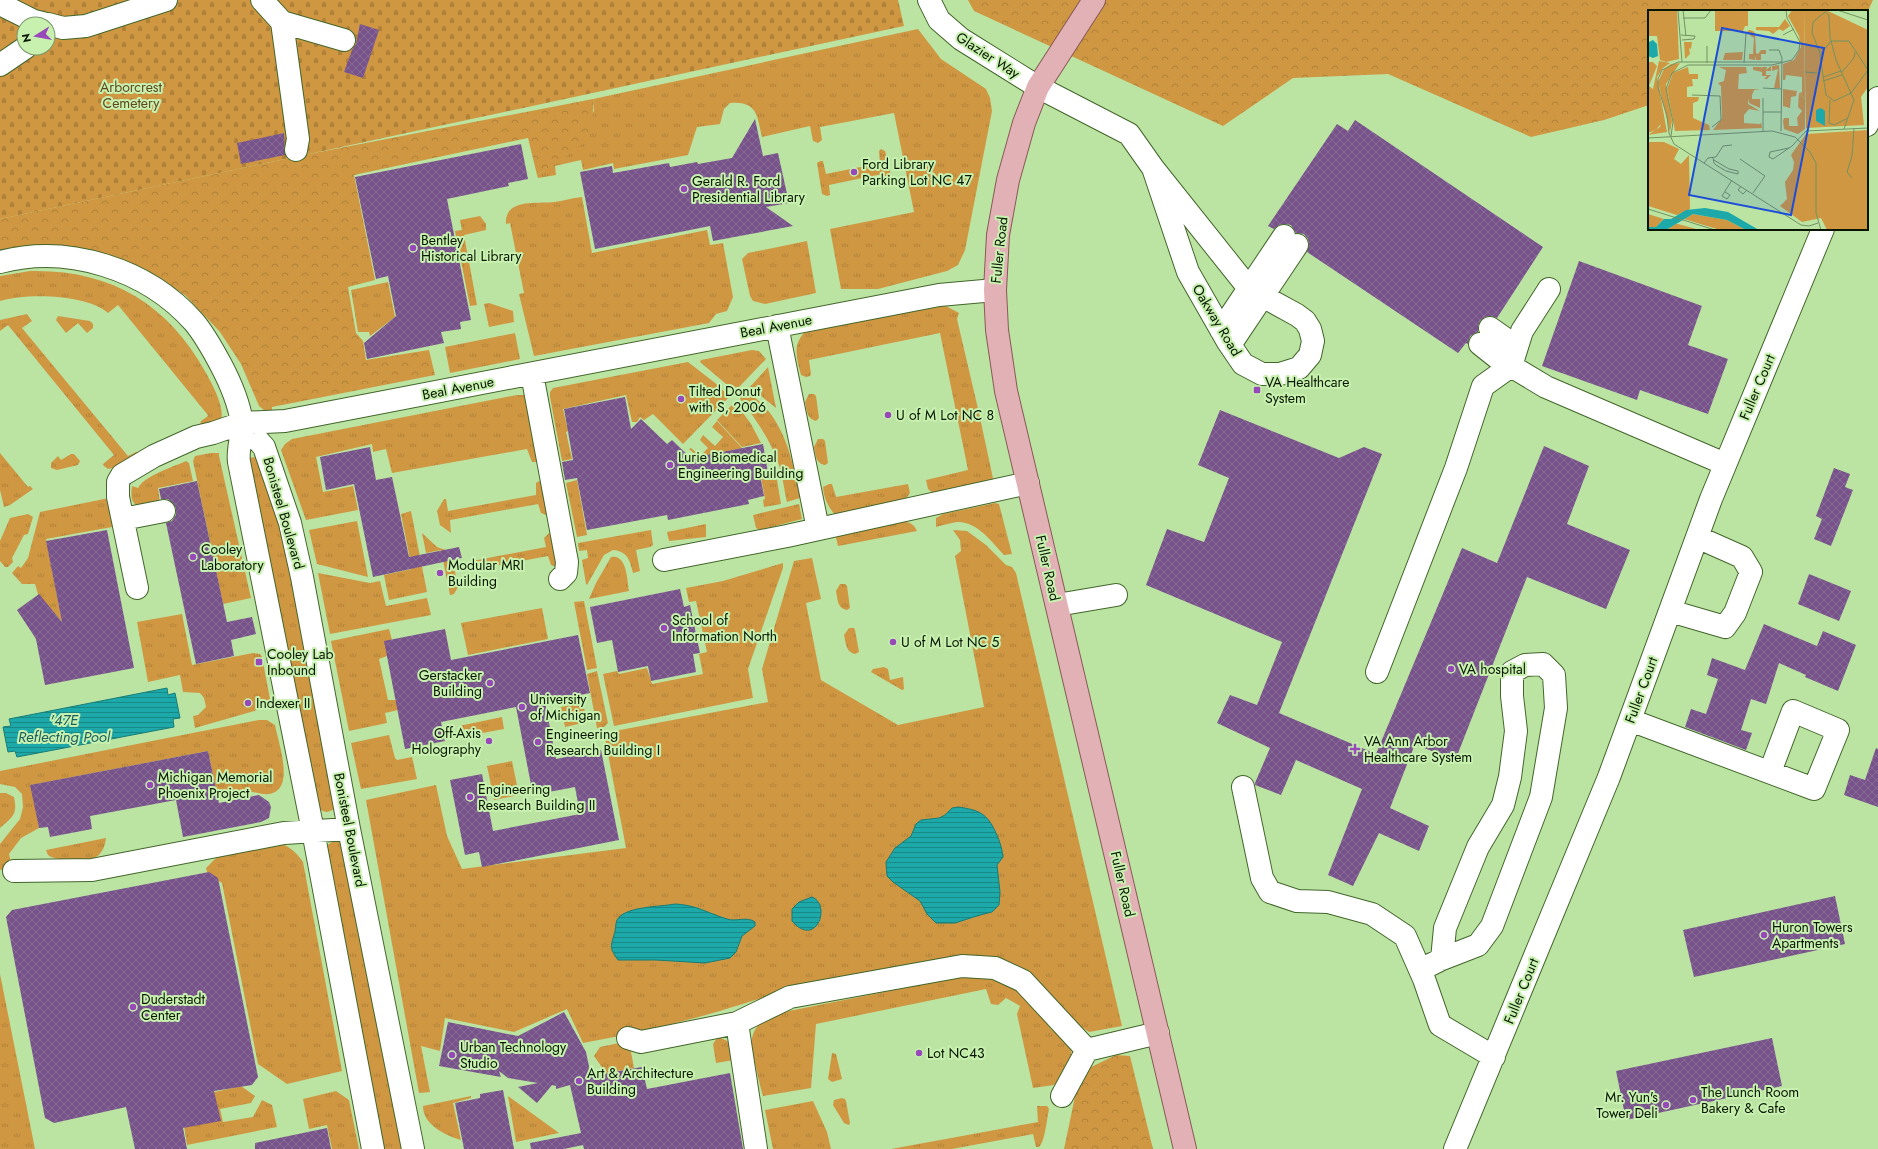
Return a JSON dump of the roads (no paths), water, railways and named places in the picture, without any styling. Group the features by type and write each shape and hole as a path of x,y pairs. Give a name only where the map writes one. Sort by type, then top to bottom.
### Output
{"main road":[{"name":"Fuller Road","path":"1094,0 1038,87 1024,123 1008,180 998,235 994,290 997,330 1006,391 1185,1149"}],"street":[{"path":"56,28 86,26 166,0"},
{"path":"262,0 282,22 344,40"},
{"name":"Glazier Way","path":"929,0 939,20 961,39 1038,87"},
{"path":"0,4 24,16"},
{"path":"282,22 298,140 296,150"},
{"path":"0,65 16,54"},
{"name":"Oakway Road","path":"1038,87 1129,134 1153,168 1190,212 1214,245 1257,292 1305,321 1310,329 1313,341 1310,355 1299,368 1280,374 1262,374 1243,364 1188,272 1153,168"},
{"path":"1868,122 1878,98"},
{"name":"Fuller Court","path":"1455,1149 1609,777 1697,536 1725,464 1823,230"},
{"path":"1226,337 1291,241"},
{"path":"0,262 41,257 75,258 110,267 136,278 164,294 194,322 212,348 228,380 242,423"},
{"name":"Beal Avenue","path":"137,588 117,490 122,475 154,456 196,436 214,433 242,423 285,421 939,295 994,290"},
{"path":"1377,672 1456,468 1483,386 1512,359 1522,331 1549,290"},
{"path":"777,326 818,529"},
{"path":"1485,336 1546,387 1725,464"},
{"path":"532,374 567,562 566,573 560,579"},
{"name":"Bonisteel Boulevard","path":"242,423 264,447 290,523 302,577 349,829 413,1149"},
{"name":"Bonisteel Boulevard","path":"242,423 238,455 239,462 313,831 373,1149"},
{"path":"664,560 818,529 1028,483"},
{"path":"122,519 164,511"},
{"path":"1670,611 1725,627 1735,613 1751,572 1742,556 1697,536"},
{"path":"1057,605 1116,595"},
{"path":"1420,970 1442,959 1478,945 1492,926 1541,797 1556,708 1554,675 1543,664 1524,665 1512,672 1512,696 1516,731 1510,777 1504,805 1478,847 1445,928 1442,959"},
{"path":"1630,720 1770,772"},
{"path":"1243,787 1262,878 1270,892 1297,901 1328,902 1372,914 1405,936 1420,970 1440,1025 1494,1056"},
{"path":"14,871 92,870 284,833 349,829"},
{"path":"628,1038 641,1042 737,1023 790,997 962,966 996,968 1023,982 1087,1050"},
{"path":"737,1023 756,1149"},
{"path":"1062,1096 1087,1050 1158,1033"}],"water":[{"name":"'47E Reflecting Pool","path":"167,688 168,695 175,693 180,718 173,719 174,727 17,757 15,751 8,752 3,727 11,726 9,719"},
{"path":"958,807 977,811 986,817 993,826 1003,857 997,865 1000,892 999,905 992,912 955,923 936,923 927,914 920,901 887,876 886,862 895,848 911,836 916,824 921,820 939,818 945,815 952,808"},
{"path":"812,897 818,901 821,908 821,915 814,928 808,930 801,928 792,921 792,909 799,902"},
{"path":"675,904 696,908 730,920 749,919 755,922 755,926 742,936 736,952 730,958 705,963 656,960 618,960 612,950 611,945 616,922 621,915 643,908"}],"place":[{"name":"Ford Library Parking Lot NC 47","path":"854,172"},
{"name":"Gerald R. Ford Presidential Library","path":"684,189"},
{"name":"Bentley Historical Library","path":"413,248"},
{"name":"VA Healthcare System","path":"1257,390"},
{"name":"Tilted Donut with S, 2006","path":"681,399"},
{"name":"U of M Lot NC 8","path":"888,415"},
{"name":"Lurie Biomedical Engineering Building","path":"670,465"},
{"name":"Cooley Laboratory","path":"193,557"},
{"name":"Modular MRI Building","path":"440,573"},
{"name":"School of Information North","path":"664,628"},
{"name":"U of M Lot NC 5","path":"893,642"},
{"name":"Cooley Lab Inbound","path":"259,662"},
{"name":"VA hospital","path":"1451,669"},
{"name":"Gerstacker Building","path":"490,683"},
{"name":"Indexer II","path":"248,703"},
{"name":"University of Michigan","path":"522,707"},
{"name":"Off-Axis Holography","path":"489,741"},
{"name":"Engineering Research Building I","path":"538,742"},
{"name":"VA Ann Arbor Healthcare System","path":"1355,749"},
{"name":"Michigan Memorial Phoenix Project","path":"150,785"},
{"name":"Engineering Research Building II","path":"470,797"},
{"name":"Huron Towers Apartments","path":"1764,935"},
{"name":"Duderstadt Center","path":"133,1007"},
{"name":"Lot NC43","path":"919,1053"},
{"name":"Urban Technology Studio","path":"452,1055"},
{"name":"Art & Architecture Building","path":"579,1081"},
{"name":"The Lunch Room Bakery & Cafe","path":"1693,1100"},
{"name":"Mr. Yun's Tower Deli","path":"1666,1105"}],"park label":[{"name":"Arborcrest Cemetery","path":"131,96"}]}
